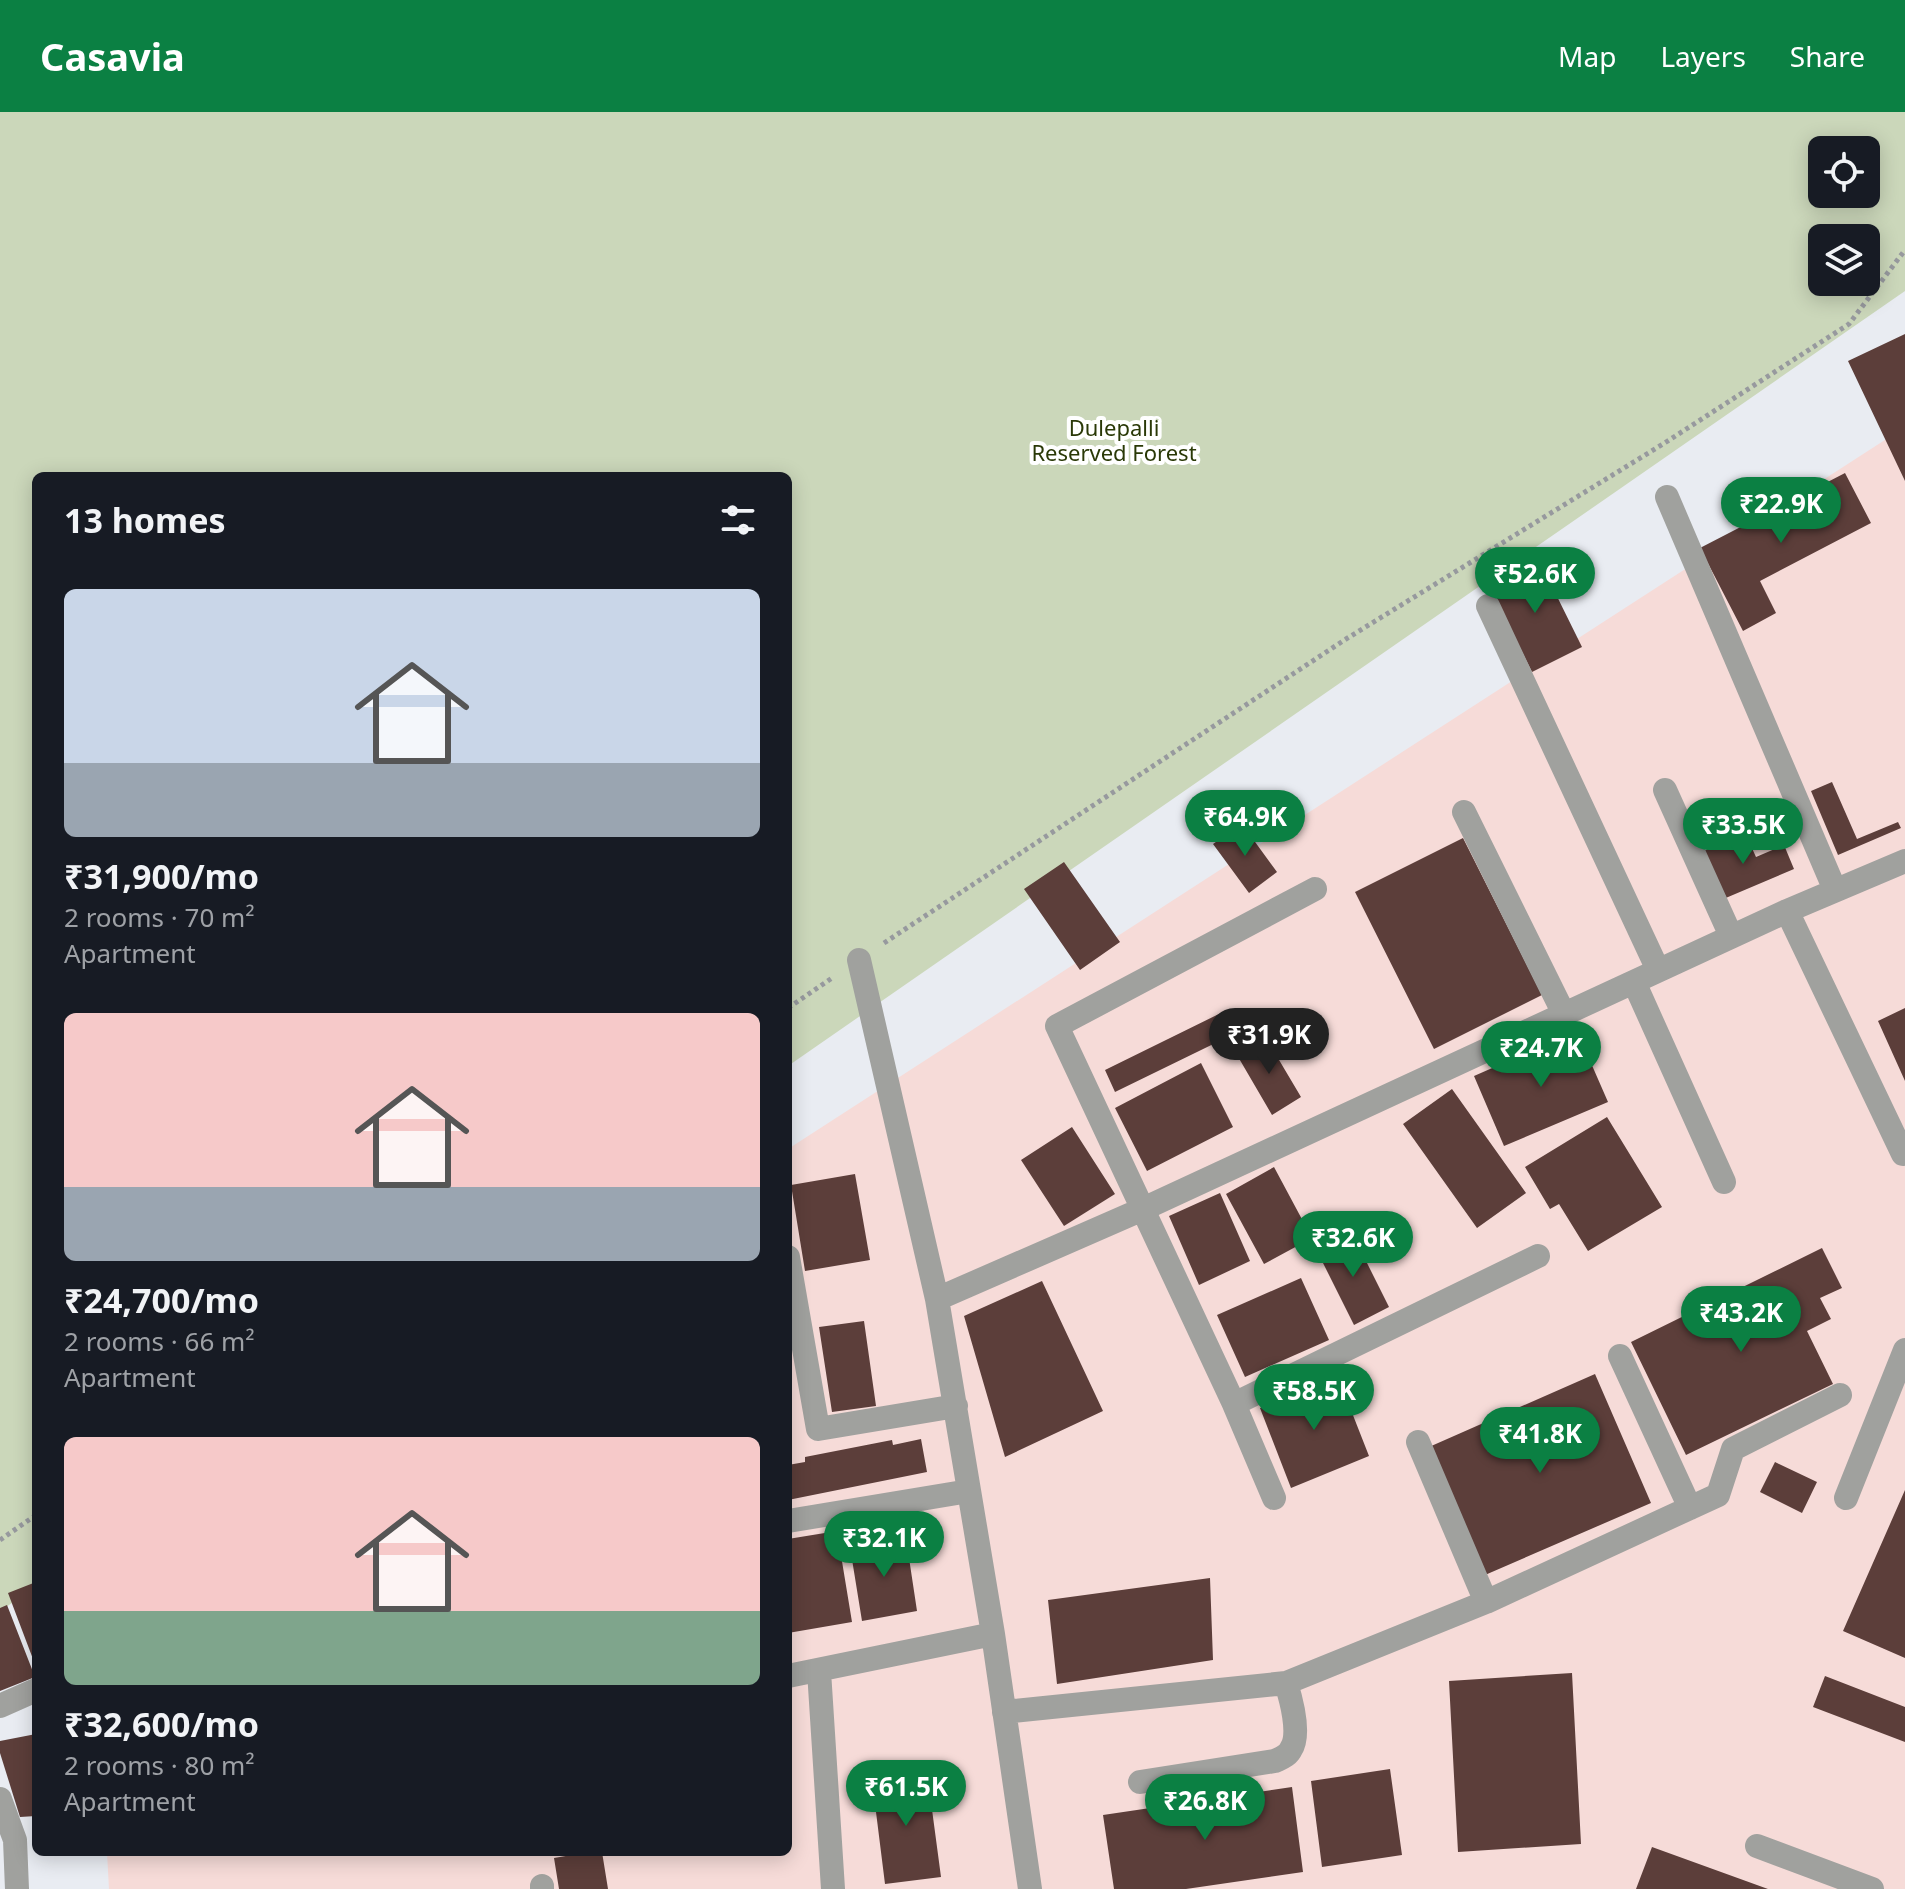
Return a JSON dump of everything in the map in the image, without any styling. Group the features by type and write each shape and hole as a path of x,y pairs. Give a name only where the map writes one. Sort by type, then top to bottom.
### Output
{"street":[{"path":"1667,497 1835,890"},
{"path":"1488,606 1658,970"},
{"path":"1665,790 1731,936"},
{"path":"1464,812 1564,1014"},
{"path":"937,1299 1143,1209 1731,936 1905,861"},
{"path":"1274,1498 1234,1404 1057,1026 1315,889"},
{"path":"1787,911 1903,1154"},
{"path":"859,960 937,1299 993,1634 1030,1889"},
{"path":"1634,982 1724,1182"},
{"path":"1234,1404 1538,1256"},
{"path":"792,1280 818,1429 956,1406"},
{"path":"1846,1498 1905,1350"},
{"path":"1620,1356 1690,1508"},
{"path":"1004,1712 1286,1683 1486,1602 1718,1495 1733,1449 1840,1395"},
{"path":"1418,1442 1486,1602"},
{"path":"792,1520 969,1491"},
{"path":"792,1675 993,1634"},
{"path":"819,1671 833,1889"},
{"path":"1140,1782 1275,1761 1287,1754 1294,1746 1294,1710 1286,1683"},
{"path":"0,1706 32,1692"},
{"path":"0,1799 15,1840 17,1889"},
{"path":"1757,1846 1872,1889"}],"path":[{"path":"792,1005 1346,639 1663,444 1849,324 1905,250"},
{"path":"0,1540 32,1518"}],"shaded area":[{"path":"1905,427 1905,1889 109,1889 107,1856 792,1856 792,1146"}],"green space":[{"name":"Dulepalli Reserved Forest","path":"0,112 1905,112 1905,291 792,1063 792,472 32,472 32,1590 0,1611"}],"building":[{"path":"1905,334 1905,481 1848,361"},
{"path":"1845,473 1871,523 1760,581 1776,613 1743,631 1700,548"},
{"path":"1538,558 1582,647 1532,672 1488,584"},
{"path":"1832,782 1857,839 1898,822 1901,828 1838,855 1811,791"},
{"path":"1242,824 1277,872 1249,893 1213,844"},
{"path":"1745,833 1756,857 1784,845 1794,869 1721,900 1701,852"},
{"path":"1463,838 1542,995 1434,1049 1355,892"},
{"path":"1064,862 1120,942 1080,970 1024,889"},
{"path":"1905,1008 1905,1081 1878,1021"},
{"path":"1227,1010 1238,1032 1115,1092 1105,1070"},
{"path":"1577,1031 1608,1102 1504,1146 1474,1076"},
{"path":"1266,1038 1301,1097 1272,1115 1237,1055"},
{"path":"1201,1063 1233,1127 1147,1171 1115,1108"},
{"path":"1452,1089 1526,1193 1477,1228 1403,1124"},
{"path":"1607,1117 1662,1207 1588,1251 1559,1204 1550,1209 1525,1167"},
{"path":"1072,1127 1115,1194 1064,1226 1021,1160"},
{"path":"1274,1167 1312,1238 1264,1264 1226,1194"},
{"path":"855,1174 870,1260 805,1271 792,1185"},
{"path":"1220,1193 1250,1261 1199,1285 1169,1216"},
{"path":"1352,1233 1389,1307 1354,1325 1317,1251"},
{"path":"1822,1248 1842,1288 1820,1298 1831,1319 1807,1331 1833,1384 1686,1455 1631,1342"},
{"path":"1301,1278 1329,1340 1245,1377 1217,1315"},
{"path":"1042,1281 1103,1411 1005,1457 964,1316"},
{"path":"864,1321 876,1406 832,1412 819,1327"},
{"path":"1595,1374 1651,1503 1485,1575 1429,1447"},
{"path":"1338,1377 1369,1456 1291,1488 1260,1408"},
{"path":"921,1439 927,1472 792,1499 792,1464 805,1462 805,1457 892,1440 893,1445"},
{"path":"1775,1462 1817,1482 1802,1513 1760,1492"},
{"path":"1905,1490 1905,1658 1843,1631"},
{"path":"837,1531 852,1622 792,1632 792,1538"},
{"path":"906,1538 917,1611 862,1621 850,1547"},
{"path":"1210,1578 1213,1660 1057,1684 1048,1600"},
{"path":"32,1584 32,1656 8,1593"},
{"path":"7,1605 32,1669 32,1678 0,1691 0,1608"},
{"path":"1572,1673 1581,1844 1458,1852 1449,1681"},
{"path":"1825,1676 1905,1707 1905,1742 1813,1707"},
{"path":"32,1735 32,1816 20,1817 0,1753 0,1741"},
{"path":"1390,1769 1402,1855 1322,1867 1311,1781"},
{"path":"927,1772 941,1877 885,1884 872,1780"},
{"path":"1292,1787 1303,1872 1186,1889 1114,1889 1103,1815"},
{"path":"1652,1847 1768,1889 1636,1889"},
{"path":"603,1856 608,1889 559,1889 554,1858"}]}
